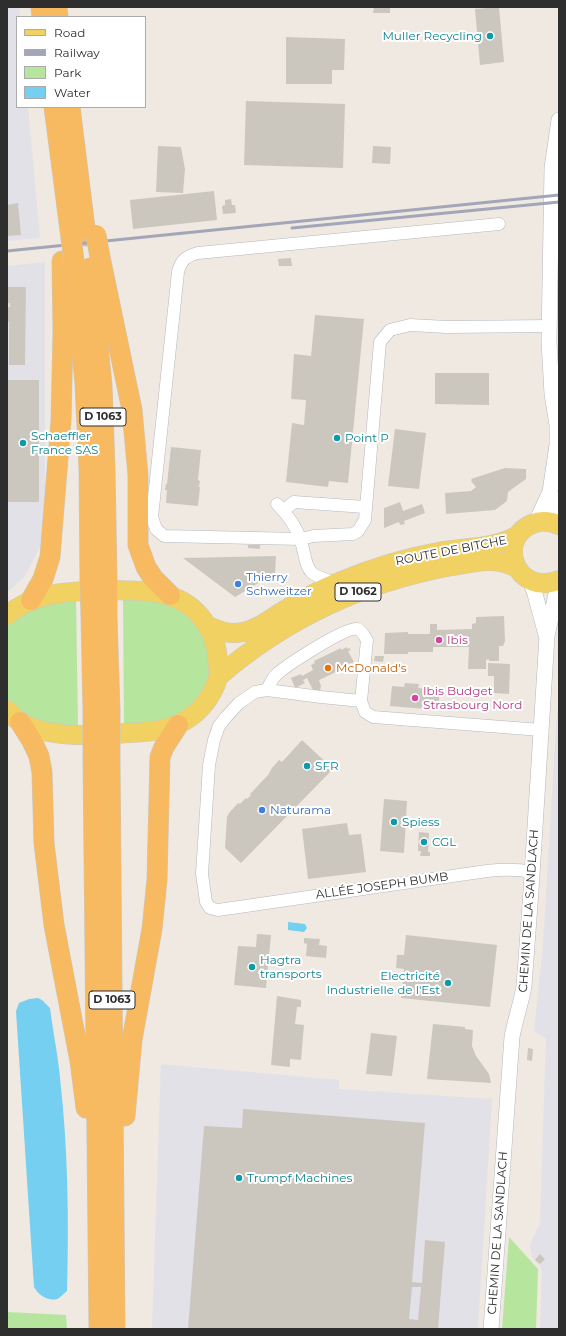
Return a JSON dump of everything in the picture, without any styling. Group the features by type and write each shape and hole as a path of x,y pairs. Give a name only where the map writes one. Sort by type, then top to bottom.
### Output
{"highway":[{"name":"D 1063","path":"54,108 78,231"},
{"name":"D 1063","path":"70,108 81,259 89,468 98,578 102,710 98,1203 99,1329"},
{"path":"78,231 81,259 132,410 136,440 138,475 138,545 146,567 153,578 170,595"},
{"path":"31,600 43,579 50,556 61,414 63,332 81,259"},
{"path":"13,716 32,741 39,756 42,772 44,843 54,925 80,1061 86,1101 90,1168 98,1203"},
{"path":"114,1240 122,1182 125,1117 132,1040 152,929 158,877 160,757 164,747 178,725"},
{"name":"D 1063","path":"102,759 115,1329"}],"main road":[{"path":"536,522 553,522 559,525"},
{"name":"ROUTE DE BITCHE","path":"208,626 220,632 232,634 244,632 253,629 337,582 366,571 418,556 456,548 505,542 518,536 523,530 536,522"},
{"path":"518,536 513,548 514,562 523,574"},
{"name":"ROUTE DE BITCHE","path":"218,677 246,655 295,622 330,604 371,587 416,573 478,562 502,561 508,563 539,584 549,584 559,580"},
{"path":"7,615 17,607 31,600 60,592 101,590 148,592 170,595 188,604 197,612 208,626 218,656 218,677 210,696 204,705 191,717 178,725 151,731 103,735 47,732 33,729 13,716"}],"street":[{"path":"536,522 550,492 557,446 557,407 552,394 549,326 559,120"},
{"path":"499,224 198,253 191,254 182,260 178,272 152,517 156,529 164,536 300,539 313,536 353,534 358,531 365,520 380,342 390,330 410,325 447,327 549,326"},
{"path":"550,492 559,519"},
{"path":"337,582 322,579 312,573 306,563 300,539 294,527 280,508 294,502 366,507"},
{"name":"CHEMIN DE LA SANDLACH","path":"523,574 535,594 547,636"},
{"name":"CHEMIN DE LA SANDLACH","path":"491,1329 512,1037 514,1023 524,986 533,872 547,636 559,580"},
{"path":"360,701 267,690 272,679 277,674 307,653 346,631 356,629 362,632 367,640 360,701 365,712 373,717 541,730"},
{"name":"ALLÉE JOSEPH BUMB","path":"267,690 255,692 239,703 219,726 214,740 209,765 202,874 206,902 210,908 218,910 505,869 533,872"}],"shaded area":[{"path":"7,7 19,7 20,16 16,16 16,108 28,108 40,238 7,241"},
{"path":"45,262 45,520 43,541 25,576 7,593 7,266"},
{"path":"557,710 559,710 559,1329 540,1329 542,1269 532,1257 530,1245 540,1223 546,1039 534,1031 543,945"},
{"path":"161,1064 339,1080 339,1089 492,1099 478,1329 152,1329"}],"green space":[{"path":"123,598 149,599 180,607 207,637 211,671 206,688 194,705 175,719 124,727"},
{"path":"76,599 78,728 46,725 24,716 7,700 7,627 15,617 27,609"},
{"path":"509,1237 538,1269 536,1329 502,1329"},
{"path":"7,1312 66,1315 67,1329 7,1329"}],"water":[{"path":"288,922 305,924 307,928 304,932 288,930"},
{"path":"38,998 50,1008 63,1104 66,1157 68,1211 67,1291 59,1298 52,1300 38,1293 34,1287 16,1011 19,1003 29,999"}],"building":[{"path":"374,7 390,7 390,13 373,13"},
{"name":"Muller Recycling","path":"499,7 504,62 480,65 475,9"},
{"path":"286,37 345,39 344,70 332,70 332,84 286,84"},
{"path":"246,101 345,104 343,168 244,165"},
{"path":"158,146 181,147 185,169 183,193 156,192"},
{"path":"373,146 391,147 390,164 372,163"},
{"path":"214,191 217,220 133,229 130,200"},
{"path":"231,199 232,205 235,205 236,213 223,214 222,206 225,205 225,200"},
{"path":"18,203 21,235 7,236 7,205"},
{"path":"291,258 292,266 279,266 278,259"},
{"path":"7,287 26,287 25,365 9,365 9,322 7,322 7,307 10,307 10,303 7,303"},
{"path":"315,315 364,319 348,483 329,481 328,487 286,482 292,423 304,425 306,400 291,399 294,354 311,356"},
{"path":"435,373 489,373 489,405 435,404"},
{"name":"Schaeffler France SAS","path":"7,380 39,380 39,502 7,502"},
{"path":"395,429 426,433 419,489 388,486"},
{"path":"171,447 201,450 198,480 200,481 199,486 197,486 200,487 198,506 166,503 167,490 165,490"},
{"path":"505,468 526,469 526,479 508,492 507,501 495,510 446,514 445,493 471,491 476,487 471,479"},
{"path":"400,502 403,511 422,504 425,513 404,521 405,524 400,525 399,522 384,528 384,508"},
{"path":"248,545 260,545 260,549 248,548"},
{"name":"Thierry Schweitzer","path":"276,556 275,573 235,597 183,558"},
{"name":"Ibis","path":"504,616 505,641 503,646 499,646 499,661 489,661 489,659 486,660 486,669 468,669 469,647 433,647 433,652 384,654 385,633 408,632 408,634 430,634 430,624 437,624 437,630 472,629 472,624 476,623 476,617"},
{"name":"McDonald's","path":"347,647 347,649 349,648 351,650 348,651 354,662 348,664 349,666 319,680 321,686 320,691 313,690 307,678 303,680 305,683 295,688 291,678 301,674 302,676 313,670 311,665 315,663 314,661 341,648 341,650"},
{"path":"375,656 384,656 383,662 374,661"},
{"path":"488,663 510,664 509,694 494,693 494,676 488,676"},
{"name":"Ibis Budget Strasbourg Nord","path":"405,683 419,684 418,688 440,690 438,710 390,706 392,686 404,687"},
{"name":"Naturama","path":"302,740 333,769 241,863 225,848 227,817 238,803 240,804 251,795 250,794 268,775 279,760 282,762"},
{"name":"Spiess","path":"384,799 407,801 404,853 380,851"},
{"path":"347,823 349,835 361,834 366,872 308,879 302,829"},
{"name":"CGL","path":"419,832 429,833 428,852 430,852 430,856 420,856 421,851 418,851"},
{"name":"Hagtra transports","path":"257,934 271,935 266,988 234,985 238,946 256,947"},
{"name":"Electricité Industrielle de l'Est","path":"406,935 497,945 490,1007 401,998 404,969 396,968 397,955 404,955"},
{"path":"304,938 320,939 319,945 327,946 326,958 306,956 307,944 304,943"},
{"path":"277,996 301,1000 301,1007 297,1007 295,1024 304,1025 301,1060 290,1059 290,1067 271,1065"},
{"name":"Electricité Industrielle de l'Est","path":"433,1024 465,1027 465,1029 473,1030 472,1046 476,1056 489,1074 491,1083 427,1079"},
{"path":"371,1033 397,1036 392,1076 366,1074"},
{"path":"528,1048 533,1049 532,1061 527,1060"},
{"path":"243,1109 425,1123 412,1282 422,1283 425,1240 445,1242 438,1329 188,1329 204,1126 242,1128","holes":["412,1287 421,1287 418,1320 409,1319"]},
{"path":"540,1254 545,1259 540,1264 535,1260"}],"railway":[{"path":"7,251 559,195"},
{"path":"292,228 559,202"}],"place":[{"name":"Muller Recycling","path":"490,36"},
{"name":"Point P","path":"337,438"},
{"name":"Schaeffler France SAS","path":"23,443"},
{"name":"Thierry Schweitzer","path":"238,584"},
{"name":"Ibis","path":"439,640"},
{"name":"McDonald's","path":"328,668"},
{"name":"Ibis Budget Strasbourg Nord","path":"415,698"},
{"name":"SFR","path":"307,766"},
{"name":"Naturama","path":"262,810"},
{"name":"Spiess","path":"394,822"},
{"name":"CGL","path":"424,842"},
{"name":"Hagtra transports","path":"252,967"},
{"name":"Electricité Industrielle de l'Est","path":"448,983"},
{"name":"Trumpf Machines","path":"239,1178"}]}
